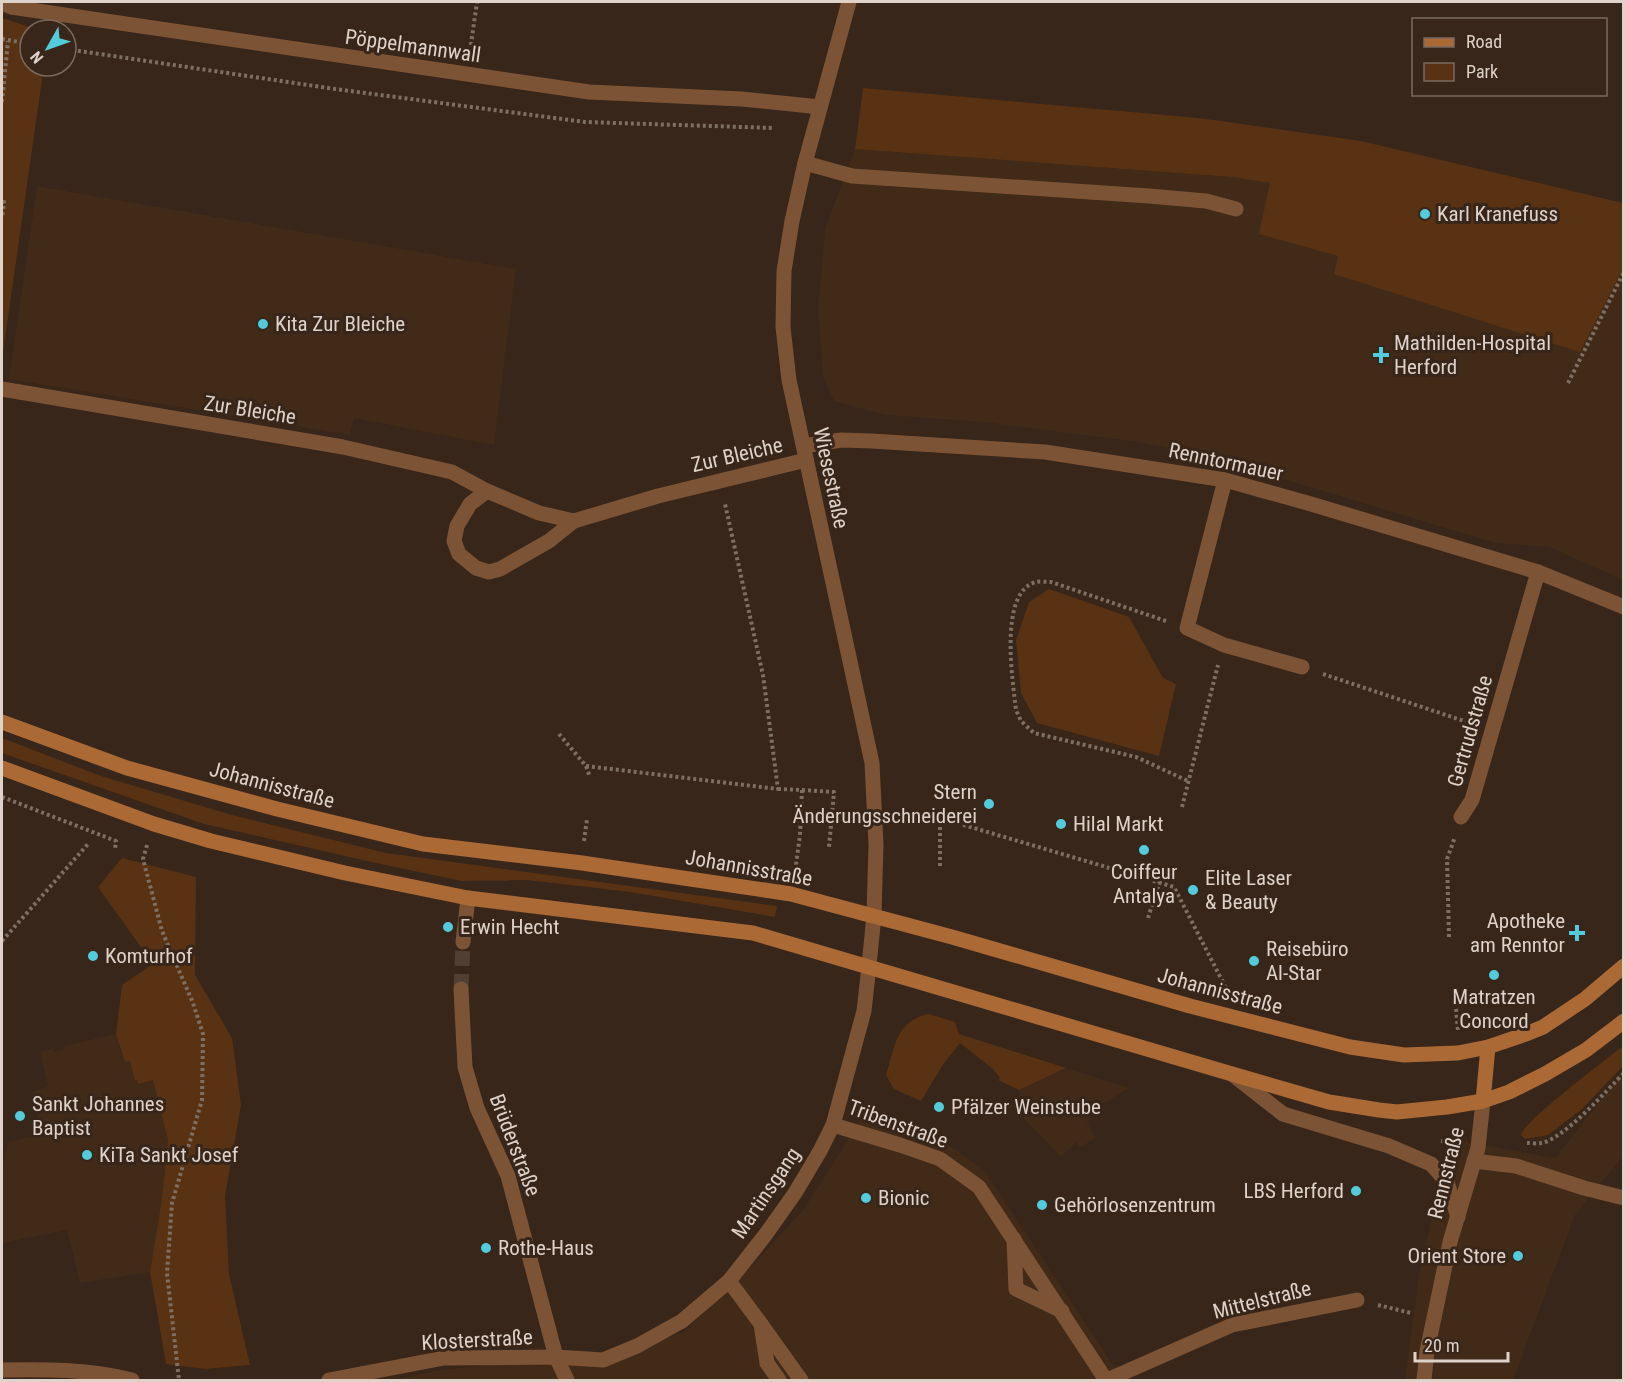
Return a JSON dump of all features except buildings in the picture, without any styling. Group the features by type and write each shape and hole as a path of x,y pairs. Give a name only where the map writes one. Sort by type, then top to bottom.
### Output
{"main road":[{"name":"Johannisstraße","path":"2,722 127,768 277,809 423,844 582,863 791,894 874,915 1190,1006 1350,1047 1404,1055 1458,1053 1488,1047"},
{"path":"2,768 154,824 345,873 468,898 753,933 1329,1101 1397,1112 1482,1101 1509,1092 1586,1050 1623,1021"},
{"path":"1482,1101 1488,1047 1543,1027 1585,999 1623,966"}],"street":[{"name":"Wiesestraße","path":"849,2 805,163 792,220 784,271 783,327 789,380 872,763 876,822 874,915 869,966"},
{"name":"Pöppelmannwall","path":"2,3 11,7 589,92 742,99 820,107"},
{"path":"805,163 852,176 1160,197 1206,201 1236,209"},
{"name":"Zur Bleiche","path":"2,389 343,447 452,472 487,491 539,513 574,521"},
{"name":"Renntormauer","path":"805,453 841,440 1045,452 1226,480 1538,572 1623,607"},
{"name":"Zur Bleiche","path":"487,491 470,504 457,526 454,541 459,554 476,568 489,572 500,569 549,541 574,521 720,480 805,453"},
{"path":"1226,480 1187,628 1224,645 1302,667"},
{"name":"Gertrudstraße","path":"1461,817 1472,800 1538,572"},
{"path":"463,942 468,898"},
{"name":"Tribenstraße","path":"869,966 864,1011 833,1125 900,1144 940,1159 979,1187 1106,1380"},
{"name":"Brüderstraße","path":"461,989 465,1067 477,1108 508,1176 556,1357 567,1380"},
{"path":"1232,1074 1283,1114 1389,1146 1431,1164 1447,1182 1458,1217"},
{"name":"Rennstraße","path":"1424,1380 1427,1351 1450,1242 1476,1154 1482,1101"},
{"name":"Martinsgang","path":"556,1357 603,1360 638,1346 682,1321 729,1281 766,1234 795,1193 833,1125"},
{"path":"1476,1154 1623,1198"},
{"path":"1014,1239 1016,1289 1062,1311"},
{"path":"729,1281 801,1380"},
{"name":"Mittelstraße","path":"1106,1380 1232,1325 1357,1300"},
{"path":"761,1324 768,1363 779,1380"},
{"name":"Klosterstraße","path":"329,1380 444,1359 556,1357"},
{"path":"2,1370 36,1369 132,1380"}],"path":[{"path":"467,75 477,2"},
{"path":"2,39 18,42"},
{"path":"2,102 8,41"},
{"path":"78,51 334,89 585,122 814,130"},
{"path":"2,201 4,202 2,218"},
{"path":"1569,383 1623,272"},
{"path":"720,480 763,675 778,789"},
{"path":"1187,628 1051,582 1035,582 1024,590 1016,606 1010,635 1016,710 1027,728 1034,733 1136,757 1188,781"},
{"path":"1182,807 1224,645"},
{"path":"1302,667 1493,731"},
{"path":"559,734 586,766 590,777"},
{"path":"586,766 778,789 834,792 829,847"},
{"path":"791,894 800,835 802,790"},
{"path":"2,797 116,841 115,849"},
{"name":"Gertrudstraße","path":"1449,937 1447,860 1461,817"},
{"path":"940,866 940,818 1174,887 1229,993"},
{"path":"2,941 88,844"},
{"path":"143,859 162,931 203,1034 202,1100 172,1203 171,1214 167,1273 179,1380"},
{"path":"1148,918 1161,877"},
{"path":"1455,998 1458,1053"},
{"path":"1525,1143 1543,1143 1557,1136 1623,1073"},
{"path":"1436,1140 1476,1154"},
{"path":"1357,1300 1393,1310 1434,1317"}],"shaded area":[{"name":"Mathilden-Hospital Herford","path":"855,149 1232,177 1270,183 1623,269 1623,580 1549,547 1495,543 1277,477 1267,468 1132,441 983,422 885,415 834,401 823,377 818,309 825,229"},
{"name":"Kita Zur Bleiche","path":"37,186 516,269 494,445 354,418 350,435 9,379"},
{"name":"KiTa Sankt Josef","path":"116,1034 121,1053 123,1052 125,1061 130,1060 138,1083 153,1080 168,1140 162,1198 150,1272 80,1283 67,1230 2,1243 2,1162 5,1160 8,1142 43,1134 32,1093 48,1086 40,1051 54,1048 55,1052 64,1050 63,1046"},
{"path":"1066,1068 1129,1088 1094,1110 1087,1123 1096,1137 1080,1148 1076,1142 1061,1157 1024,1119 1019,1090"},
{"path":"1623,1072 1623,1156 1575,1215 1513,1380 1405,1380 1419,1275 1449,1139 1555,1158"},
{"path":"865,1108 916,1122 985,1171 1123,1380 393,1380 435,1371 542,1359 603,1365 685,1331 750,1268 804,1209 860,1121"}],"green space":[{"path":"2,18 18,23 18,78 42,78 2,359"},
{"path":"863,88 1199,118 1361,141 1623,203 1623,269 1580,352 1334,274 1338,256 1259,234 1270,183 1232,177 855,149"},
{"path":"1049,589 1129,617 1163,678 1176,684 1159,756 1037,723 1021,693 1016,640 1029,602"},
{"path":"2,738 101,776 232,815 386,853 777,906 775,917 630,892 527,880 462,881 204,824 2,753"},
{"path":"122,858 196,877 195,975 232,1038 241,1105 225,1196 229,1274 250,1365 205,1369 166,1364 150,1272 162,1198 168,1140 153,1080 138,1084 130,1061 125,1062 116,1034 122,985 153,964 98,887"},
{"path":"929,1014 955,1022 959,1034 1066,1068 1019,1090 998,1080 1000,1078 993,1069 960,1043 942,1066 921,1101 894,1089 886,1075 898,1036 910,1022"},
{"path":"1623,1046 1623,1066 1582,1109 1548,1135 1525,1139 1521,1135 1525,1128 1550,1104"}],"tunnel":[{"path":"461,989 463,942"}],"place":[{"name":"Karl Kranefuss","path":"1425,214"},
{"name":"Kita Zur Bleiche","path":"263,324"},
{"name":"Mathilden-Hospital Herford","path":"1381,355"},
{"name":"Stern Änderungsschneiderei","path":"989,804"},
{"name":"Hilal Markt","path":"1061,824"},
{"name":"Coiffeur Antalya","path":"1144,850"},
{"name":"Elite Laser & Beauty","path":"1193,890"},
{"name":"Erwin Hecht","path":"448,927"},
{"name":"Apotheke am Renntor","path":"1577,933"},
{"name":"Komturhof","path":"93,956"},
{"name":"Reisebüro Al-Star","path":"1254,961"},
{"name":"Matratzen Concord","path":"1494,975"},
{"name":"Pfälzer Weinstube","path":"939,1107"},
{"name":"Sankt Johannes Baptist","path":"20,1116"},
{"name":"KiTa Sankt Josef","path":"87,1155"},
{"name":"LBS Herford","path":"1356,1191"},
{"name":"Bionic","path":"866,1198"},
{"name":"Gehörlosenzentrum","path":"1042,1205"},
{"name":"Rothe-Haus","path":"486,1248"},
{"name":"Orient Store","path":"1518,1256"}]}
